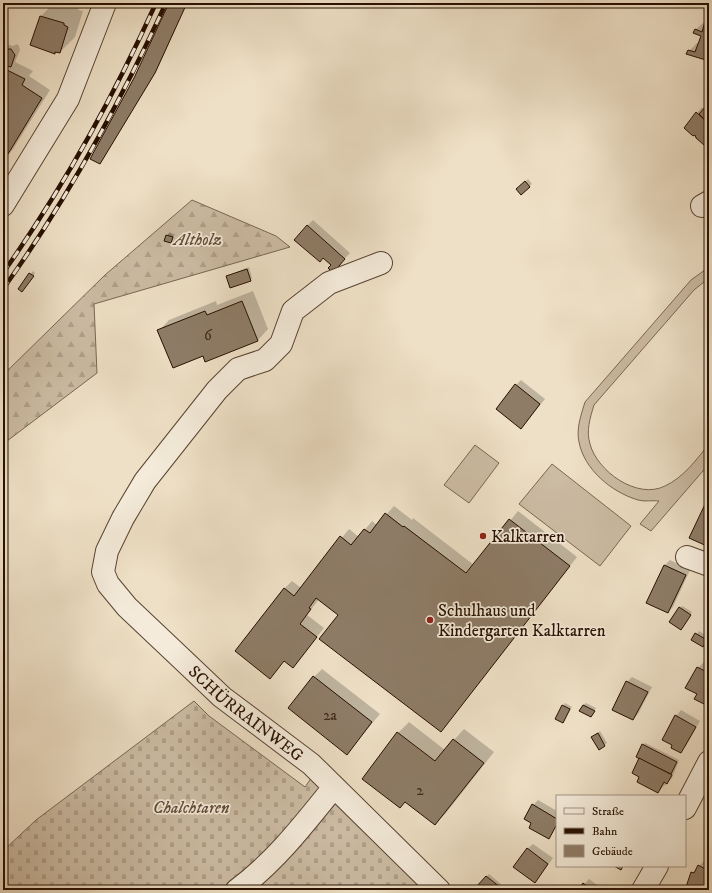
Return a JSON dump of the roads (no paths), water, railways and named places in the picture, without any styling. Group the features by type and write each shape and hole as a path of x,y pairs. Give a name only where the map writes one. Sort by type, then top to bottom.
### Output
{"street":[{"path":"3,205 68,99 105,3"},
{"name":"SCHÜRRAINWEG","path":"381,263 329,283 293,312 281,344 266,360 238,369 216,390 145,481 123,518 107,551 103,572 108,584 128,607 222,697 311,764 439,890"},
{"path":"686,556 709,565"},
{"path":"686,806 709,762"},
{"path":"237,890 253,878 288,843 334,787"},
{"path":"644,890 656,867"}],"railway":[{"path":"3,273 46,208 86,142 105,108 156,3"},
{"path":"3,289 71,186 111,114 166,3"}],"place":[{"name":"Kalktarren","path":"483,536"},
{"name":"Schulhaus und Kindergarten Kalktarren","path":"430,620"}],"park label":[{"name":"Altholz","path":"198,239"},
{"name":"Chalchtaren","path":"191,807"}]}
